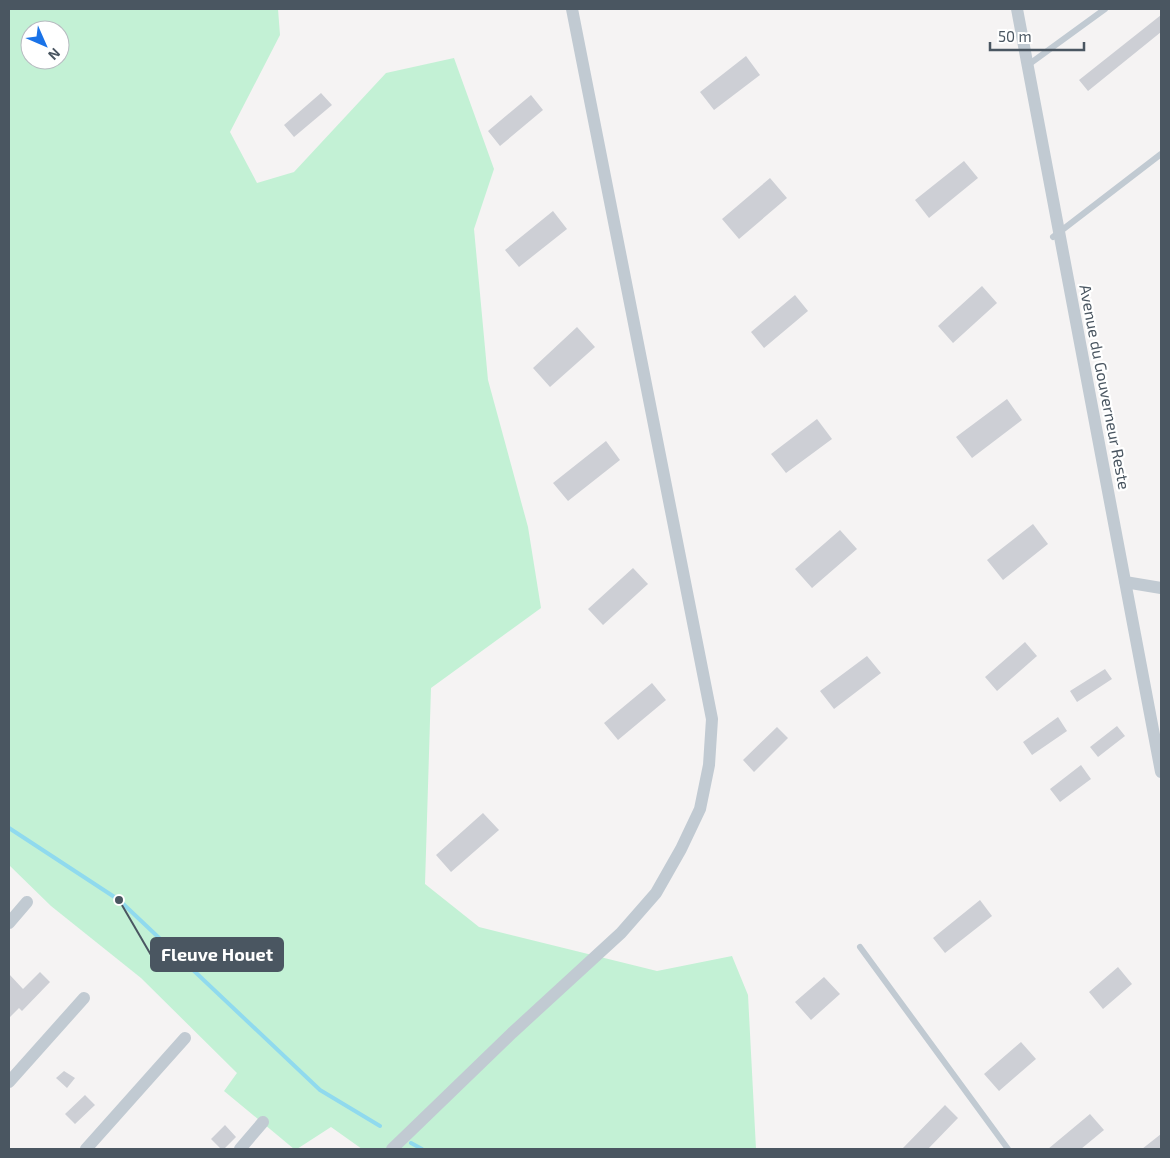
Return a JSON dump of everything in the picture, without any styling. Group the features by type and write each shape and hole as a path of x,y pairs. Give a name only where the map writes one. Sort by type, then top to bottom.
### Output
{"street":[{"path":"392,1149 512,1033 622,933 656,893 681,849 700,809 709,765 712,718 572,9"},
{"name":"Avenue du Gouverneur Reste","path":"1017,9 1161,772"},
{"path":"1125,582 1161,588"},
{"path":"9,923 27,902"},
{"path":"9,1082 84,998"},
{"path":"86,1149 185,1038"},
{"path":"240,1149 263,1122"}],"lane":[{"path":"1028,65 1105,9"},
{"path":"1053,237 1161,154"},
{"path":"860,947 1008,1149"}],"green space":[{"path":"9,9 278,9 280,35 230,132 257,183 294,172 386,73 454,58 494,169 474,229 488,380 528,527 541,608 431,688 425,884 479,927 657,971 732,956 748,995 756,1149 362,1149 331,1127 297,1149 294,1149 224,1091 237,1073 141,978 51,906 9,865"}],"building":[{"path":"1161,15 1161,32 1088,91 1079,80"},
{"path":"746,56 760,75 714,110 700,92"},
{"path":"321,93 332,105 294,137 284,125"},
{"path":"531,95 543,110 500,146 488,131"},
{"path":"964,161 978,178 929,218 915,200"},
{"path":"770,178 787,198 739,239 722,219"},
{"path":"553,211 567,229 519,267 505,250"},
{"path":"982,286 997,303 953,343 938,326"},
{"path":"795,295 808,311 764,348 751,332"},
{"path":"577,327 595,347 550,387 533,368"},
{"path":"1007,399 1022,420 972,458 956,437"},
{"path":"817,419 832,439 786,473 771,454"},
{"path":"606,441 620,460 568,501 553,483"},
{"path":"1033,524 1048,544 1003,580 987,560"},
{"path":"840,530 857,549 812,588 795,569"},
{"path":"633,568 648,584 603,625 588,609"},
{"path":"1025,642 1037,656 997,691 985,677"},
{"path":"867,656 881,673 834,709 820,691"},
{"path":"1105,669 1112,679 1077,702 1070,691"},
{"path":"652,683 666,700 618,740 604,723"},
{"path":"1058,717 1067,731 1032,755 1023,742"},
{"path":"1117,726 1125,736 1098,757 1090,747"},
{"path":"777,727 788,738 754,772 743,760"},
{"path":"1081,765 1091,779 1060,802 1050,789"},
{"path":"483,813 499,830 451,872 436,855"},
{"path":"980,900 992,916 945,953 933,938"},
{"path":"1118,967 1132,984 1103,1009 1089,992"},
{"path":"40,972 50,982 22,1011 19,1008 9,1018 9,974 23,989"},
{"path":"824,977 840,994 811,1020 795,1002"},
{"path":"1021,1042 1036,1059 999,1091 984,1074"},
{"path":"64,1071 75,1078 67,1088 56,1078"},
{"path":"85,1095 95,1105 75,1124 65,1114"},
{"path":"945,1105 958,1118 928,1149 902,1149"},
{"path":"1090,1114 1104,1130 1081,1149 1048,1149"},
{"path":"225,1125 236,1137 224,1149 221,1149 211,1139"},
{"path":"1161,1134 1161,1149 1142,1149"}],"waterway":[{"path":"9,828 119,900 320,1090 380,1126"},
{"path":"411,1143 422,1149"}],"place":[{"name":"Fleuve Houet","path":"119,900"}]}
